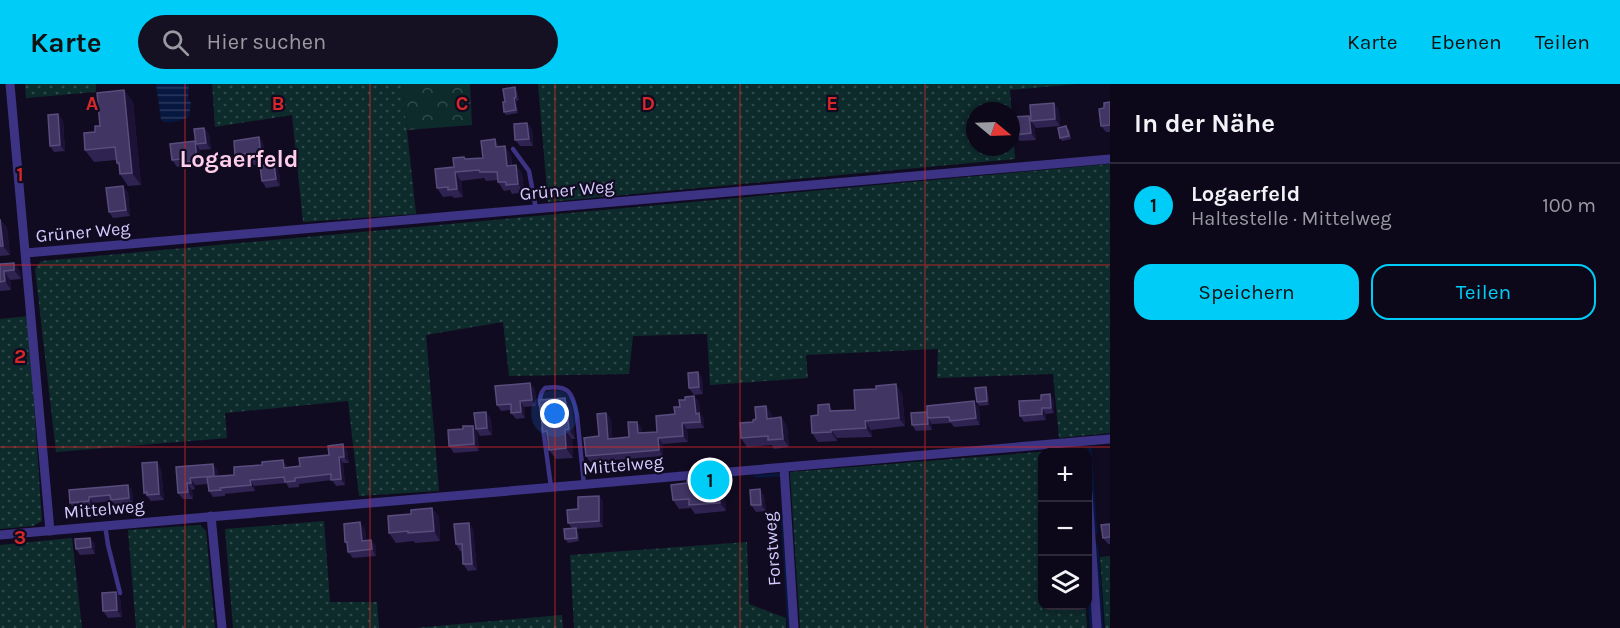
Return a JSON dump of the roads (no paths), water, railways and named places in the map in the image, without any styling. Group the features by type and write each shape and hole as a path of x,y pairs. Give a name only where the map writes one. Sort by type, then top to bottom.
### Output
{"street":[{"path":"10,84 50,531"},
{"name":"Grüner Weg","path":"26,253 1110,159"},
{"name":"Mittelweg","path":"0,535 1110,439"},
{"path":"1084,442 1085,448"},
{"name":"Forstweg","path":"784,468 794,628"},
{"path":"1089,502 1097,628"},
{"path":"211,516 222,628"}],"lane":[{"path":"513,149 529,171 536,209"},
{"path":"541,406 540,397 545,388 561,388 570,393 577,415 584,485"},
{"path":"543,426 551,488"},
{"path":"105,525 120,593"}],"water":[{"path":"156,84 189,84 188,99 191,103 189,116 174,122 161,120"}],"waterway":[{"path":"756,476 780,475"},
{"path":"1092,476 1096,533"},
{"path":"782,514 789,628"},
{"path":"1097,546 1102,628"},
{"path":"1090,610 1091,628"}],"place":[{"name":"Logaerfeld","path":"710,480"}],"district":[{"name":"Logaerfeld","path":"239,159"}]}
